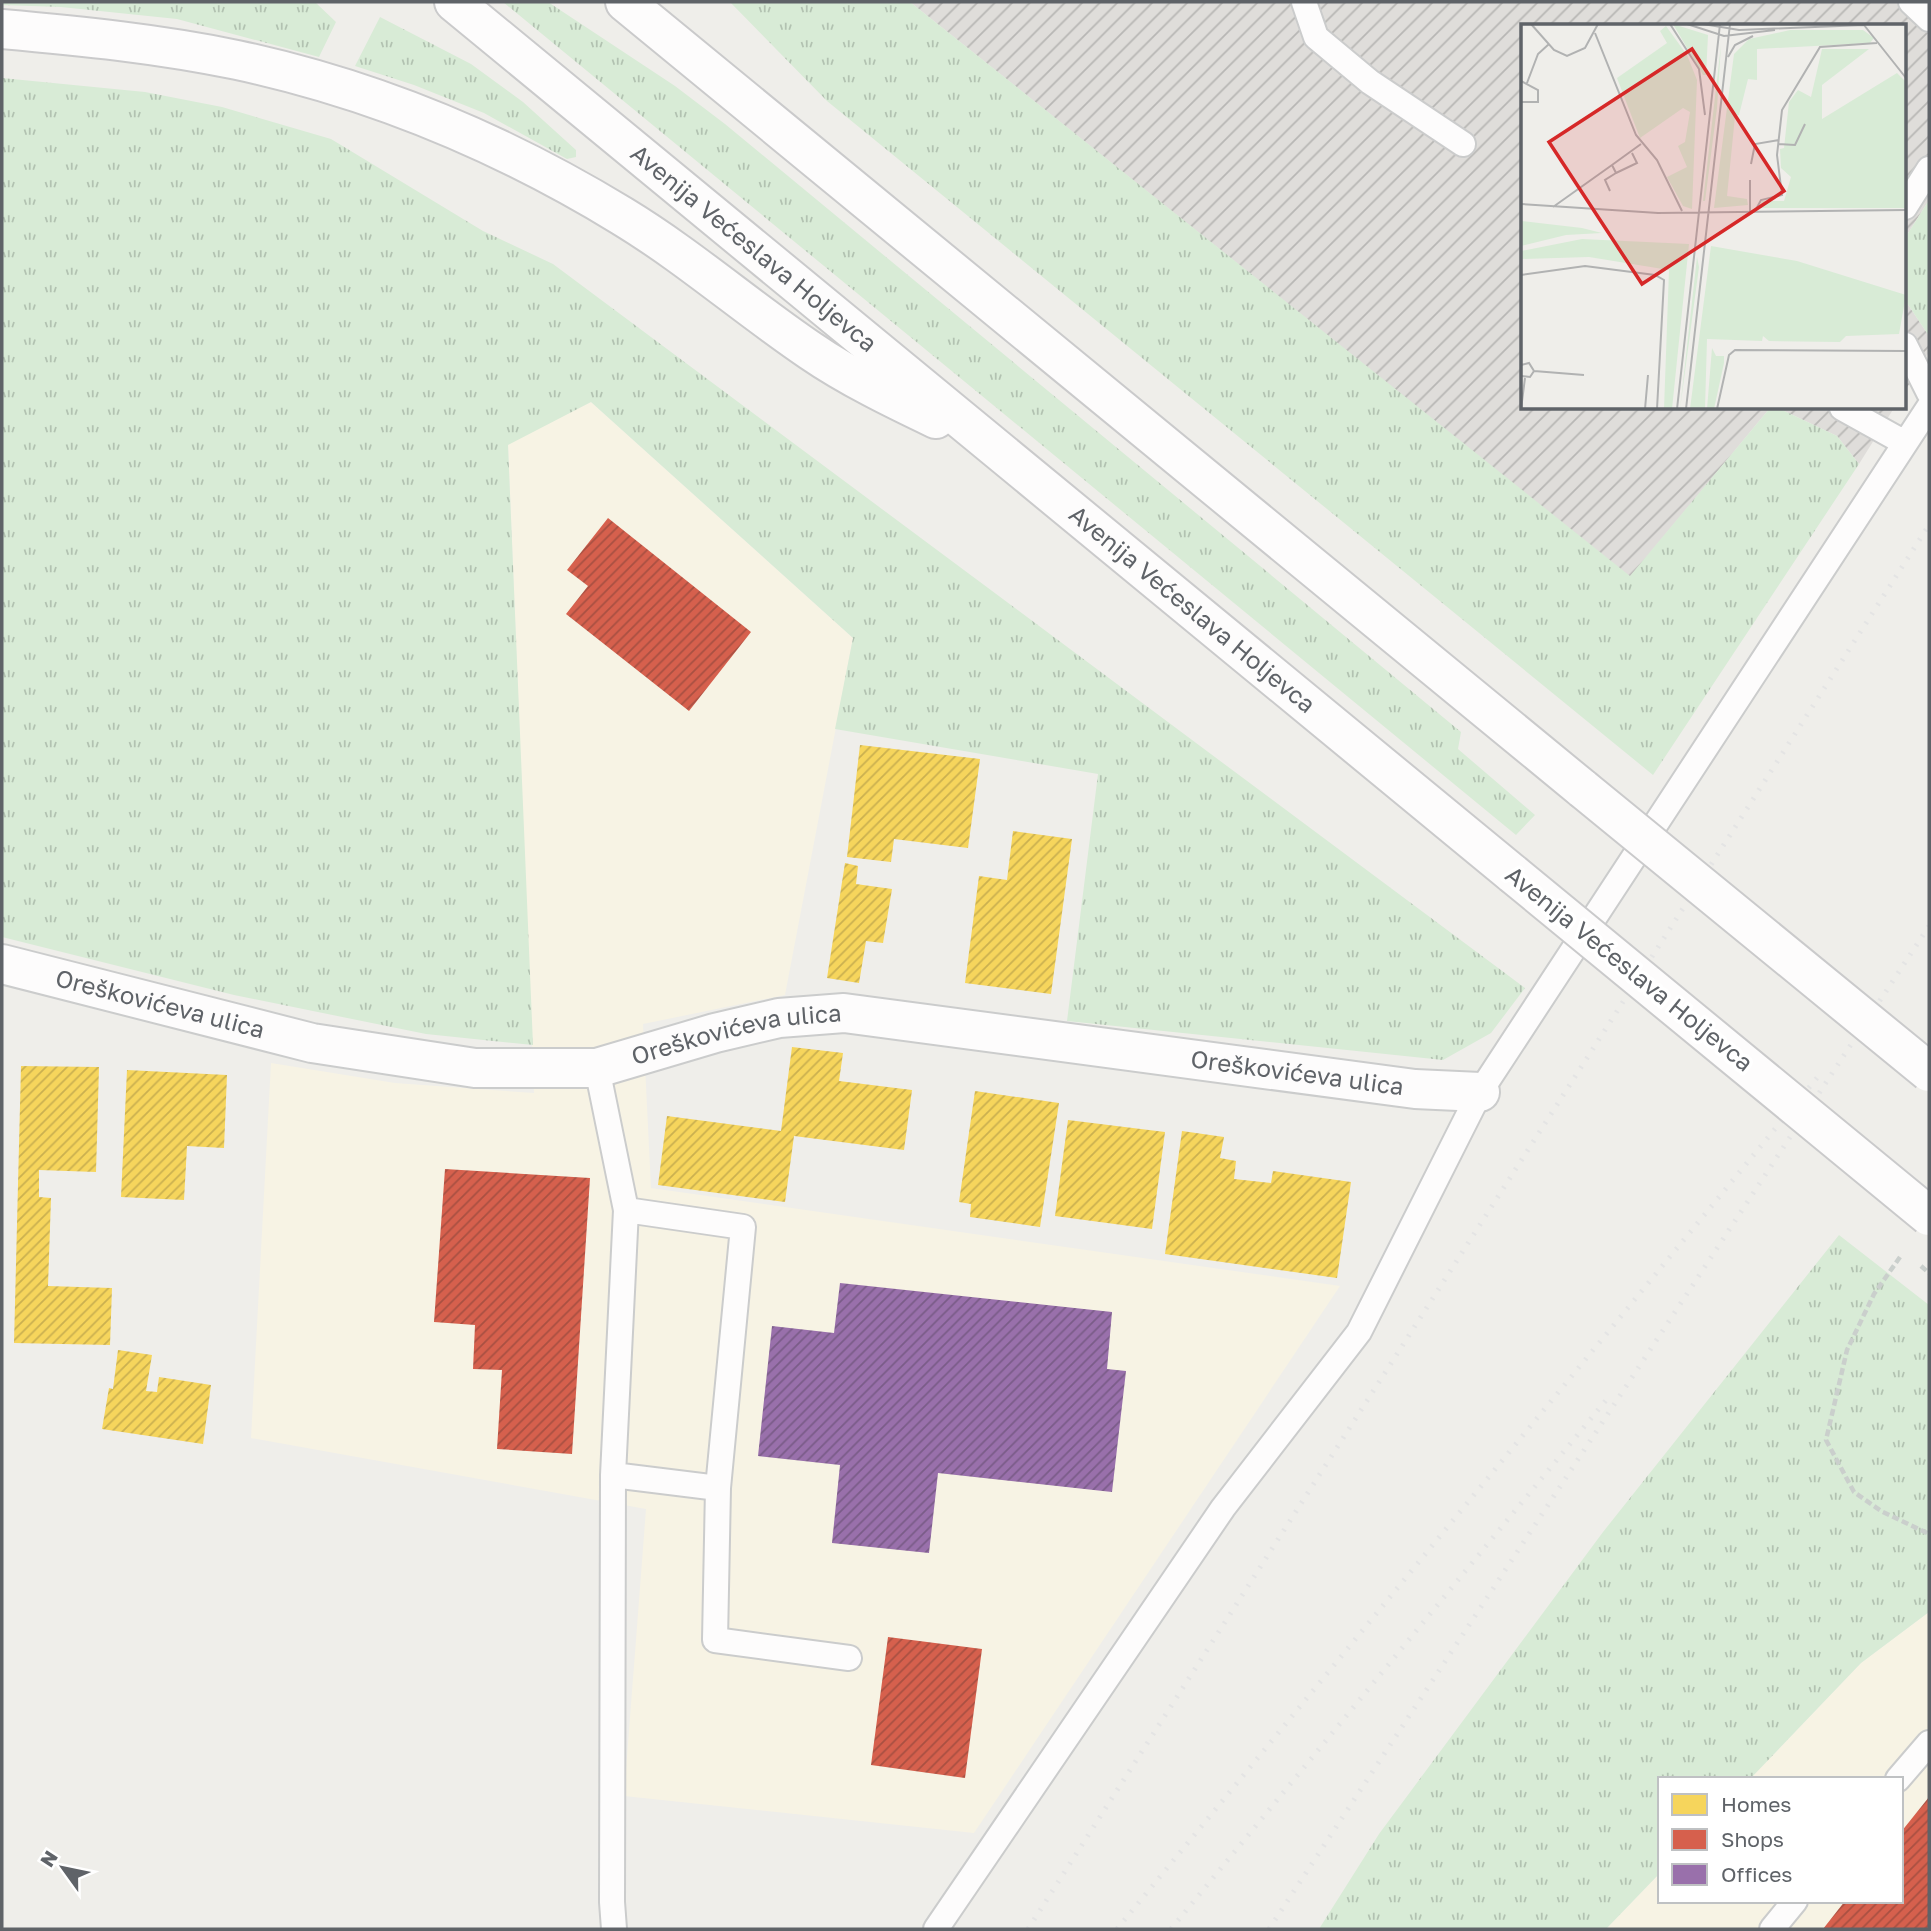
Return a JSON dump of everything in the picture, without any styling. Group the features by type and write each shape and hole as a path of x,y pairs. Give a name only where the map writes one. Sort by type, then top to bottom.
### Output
{"main road":[{"name":"Avenija Većeslava Holjevca","path":"454,2 1929,1216"},
{"path":"625,2 1929,1072"},
{"path":"2,29 95,37 237,60 405,109 557,178 624,217 693,263 812,352 922,412 995,446"},
{"name":"Oreškovićeva ulica","path":"2,964 312,1043 475,1068 597,1069 715,1033 779,1018 844,1013 1415,1089 1480,1093"}],"lane":[{"path":"1304,2 1316,37 1370,82 1463,144"},
{"path":"1911,2 1929,19"},
{"path":"1906,205 1929,169"},
{"path":"1906,347 1929,393"},
{"path":"936,1929 1223,1508 1359,1332 1480,1093 1929,407"},
{"path":"1846,410 1905,443"},
{"path":"597,1069 626,1210 614,1475 614,1929"},
{"path":"626,1210 743,1227 718,1488 715,1640 849,1658"},
{"path":"614,1475 718,1488"},
{"path":"1900,1777 1929,1743"},
{"path":"1772,1929 1793,1903"}],"path":[{"path":"1906,1250 1874,1294 1847,1350 1826,1440 1854,1492 1881,1511 1929,1534"}],"shaded area":[{"path":"910,2 1929,2 1929,200 1906,236 1906,24 1521,24 1521,410 1768,410 1630,577"},
{"path":"1906,302 1929,336 1929,352 1906,389"},
{"path":"591,402 853,638 785,995 643,1024 651,1188 1340,1286 974,1833 624,1796 646,1509 251,1438 271,1063 395,1083 534,1093 508,444"},
{"path":"1782,410 1893,410 1859,464 1837,436"},
{"path":"1929,1612 1929,1929 1606,1929 1658,1875 1658,1903 1903,1903 1903,1777 1752,1777 1861,1663"}],"green space":[{"path":"2,2 315,2 336,22 319,57 177,19 61,7 2,5"},
{"path":"503,2 548,2 675,86 725,124 1461,732 1458,749 1535,815 1516,835"},
{"path":"730,2 910,2 1630,576 1768,410 1782,410 1837,436 1859,464 1653,775 827,101"},
{"path":"380,17 471,64 523,102 576,150 576,157 567,159 484,113 414,85 355,66"},
{"path":"2,78 145,92 222,107 331,139 483,231 553,264 1525,988 1491,1033 1443,1060 1067,1021 1098,774 835,729 853,638 591,402 508,445 533,1045 426,1034 234,995 2,937"},
{"path":"1929,200 1929,336 1906,302 1906,236"},
{"path":"1839,1235 1929,1305 1929,1612 1861,1663 1752,1777 1658,1777 1658,1875 1606,1929 1319,1929 1379,1834 1603,1532"}],"building: Homes":[{"path":"860,745 980,759 968,848 894,839 891,862 847,857"},
{"path":"1013,831 1072,839 1051,994 965,983 979,876 1007,880"},
{"path":"845,863 858,866 856,884 892,889 883,943 866,941 859,983 827,978"},
{"path":"792,1047 843,1053 839,1081 912,1090 904,1150 794,1136 785,1202 658,1185 667,1116 781,1131"},
{"path":"21,1066 99,1067 96,1172 39,1170 39,1197 51,1198 48,1286 112,1288 110,1345 14,1343"},
{"path":"127,1070 227,1075 224,1148 187,1146 184,1200 121,1197"},
{"path":"975,1091 1059,1103 1040,1227 970,1217 971,1204 959,1202"},
{"path":"1068,1120 1165,1132 1152,1229 1055,1216"},
{"path":"1182,1131 1224,1137 1220,1158 1236,1161 1234,1179 1271,1183 1273,1171 1351,1182 1337,1278 1165,1254"},
{"path":"118,1350 152,1355 146,1391 157,1392 159,1377 211,1385 203,1444 102,1429 109,1388 113,1389"}],"building: Shops":[{"path":"608,518 751,632 689,711 566,614 588,586 567,570"},
{"path":"445,1169 590,1178 572,1454 497,1449 502,1370 473,1369 475,1325 434,1322"},
{"path":"888,1637 982,1649 965,1778 871,1765"},
{"path":"1929,1797 1929,1929 1823,1929 1843,1903 1903,1903 1903,1830"}],"building: Offices":[{"path":"840,1283 1112,1312 1107,1369 1126,1371 1112,1492 938,1473 929,1553 832,1543 840,1465 758,1456 772,1326 834,1333"}],"railway":[{"path":"1028,1929 1929,525"},
{"path":"1269,1929 1929,926"},
{"path":"1117,1929 1821,1073"},
{"path":"1171,1929 1607,1399"}]}
